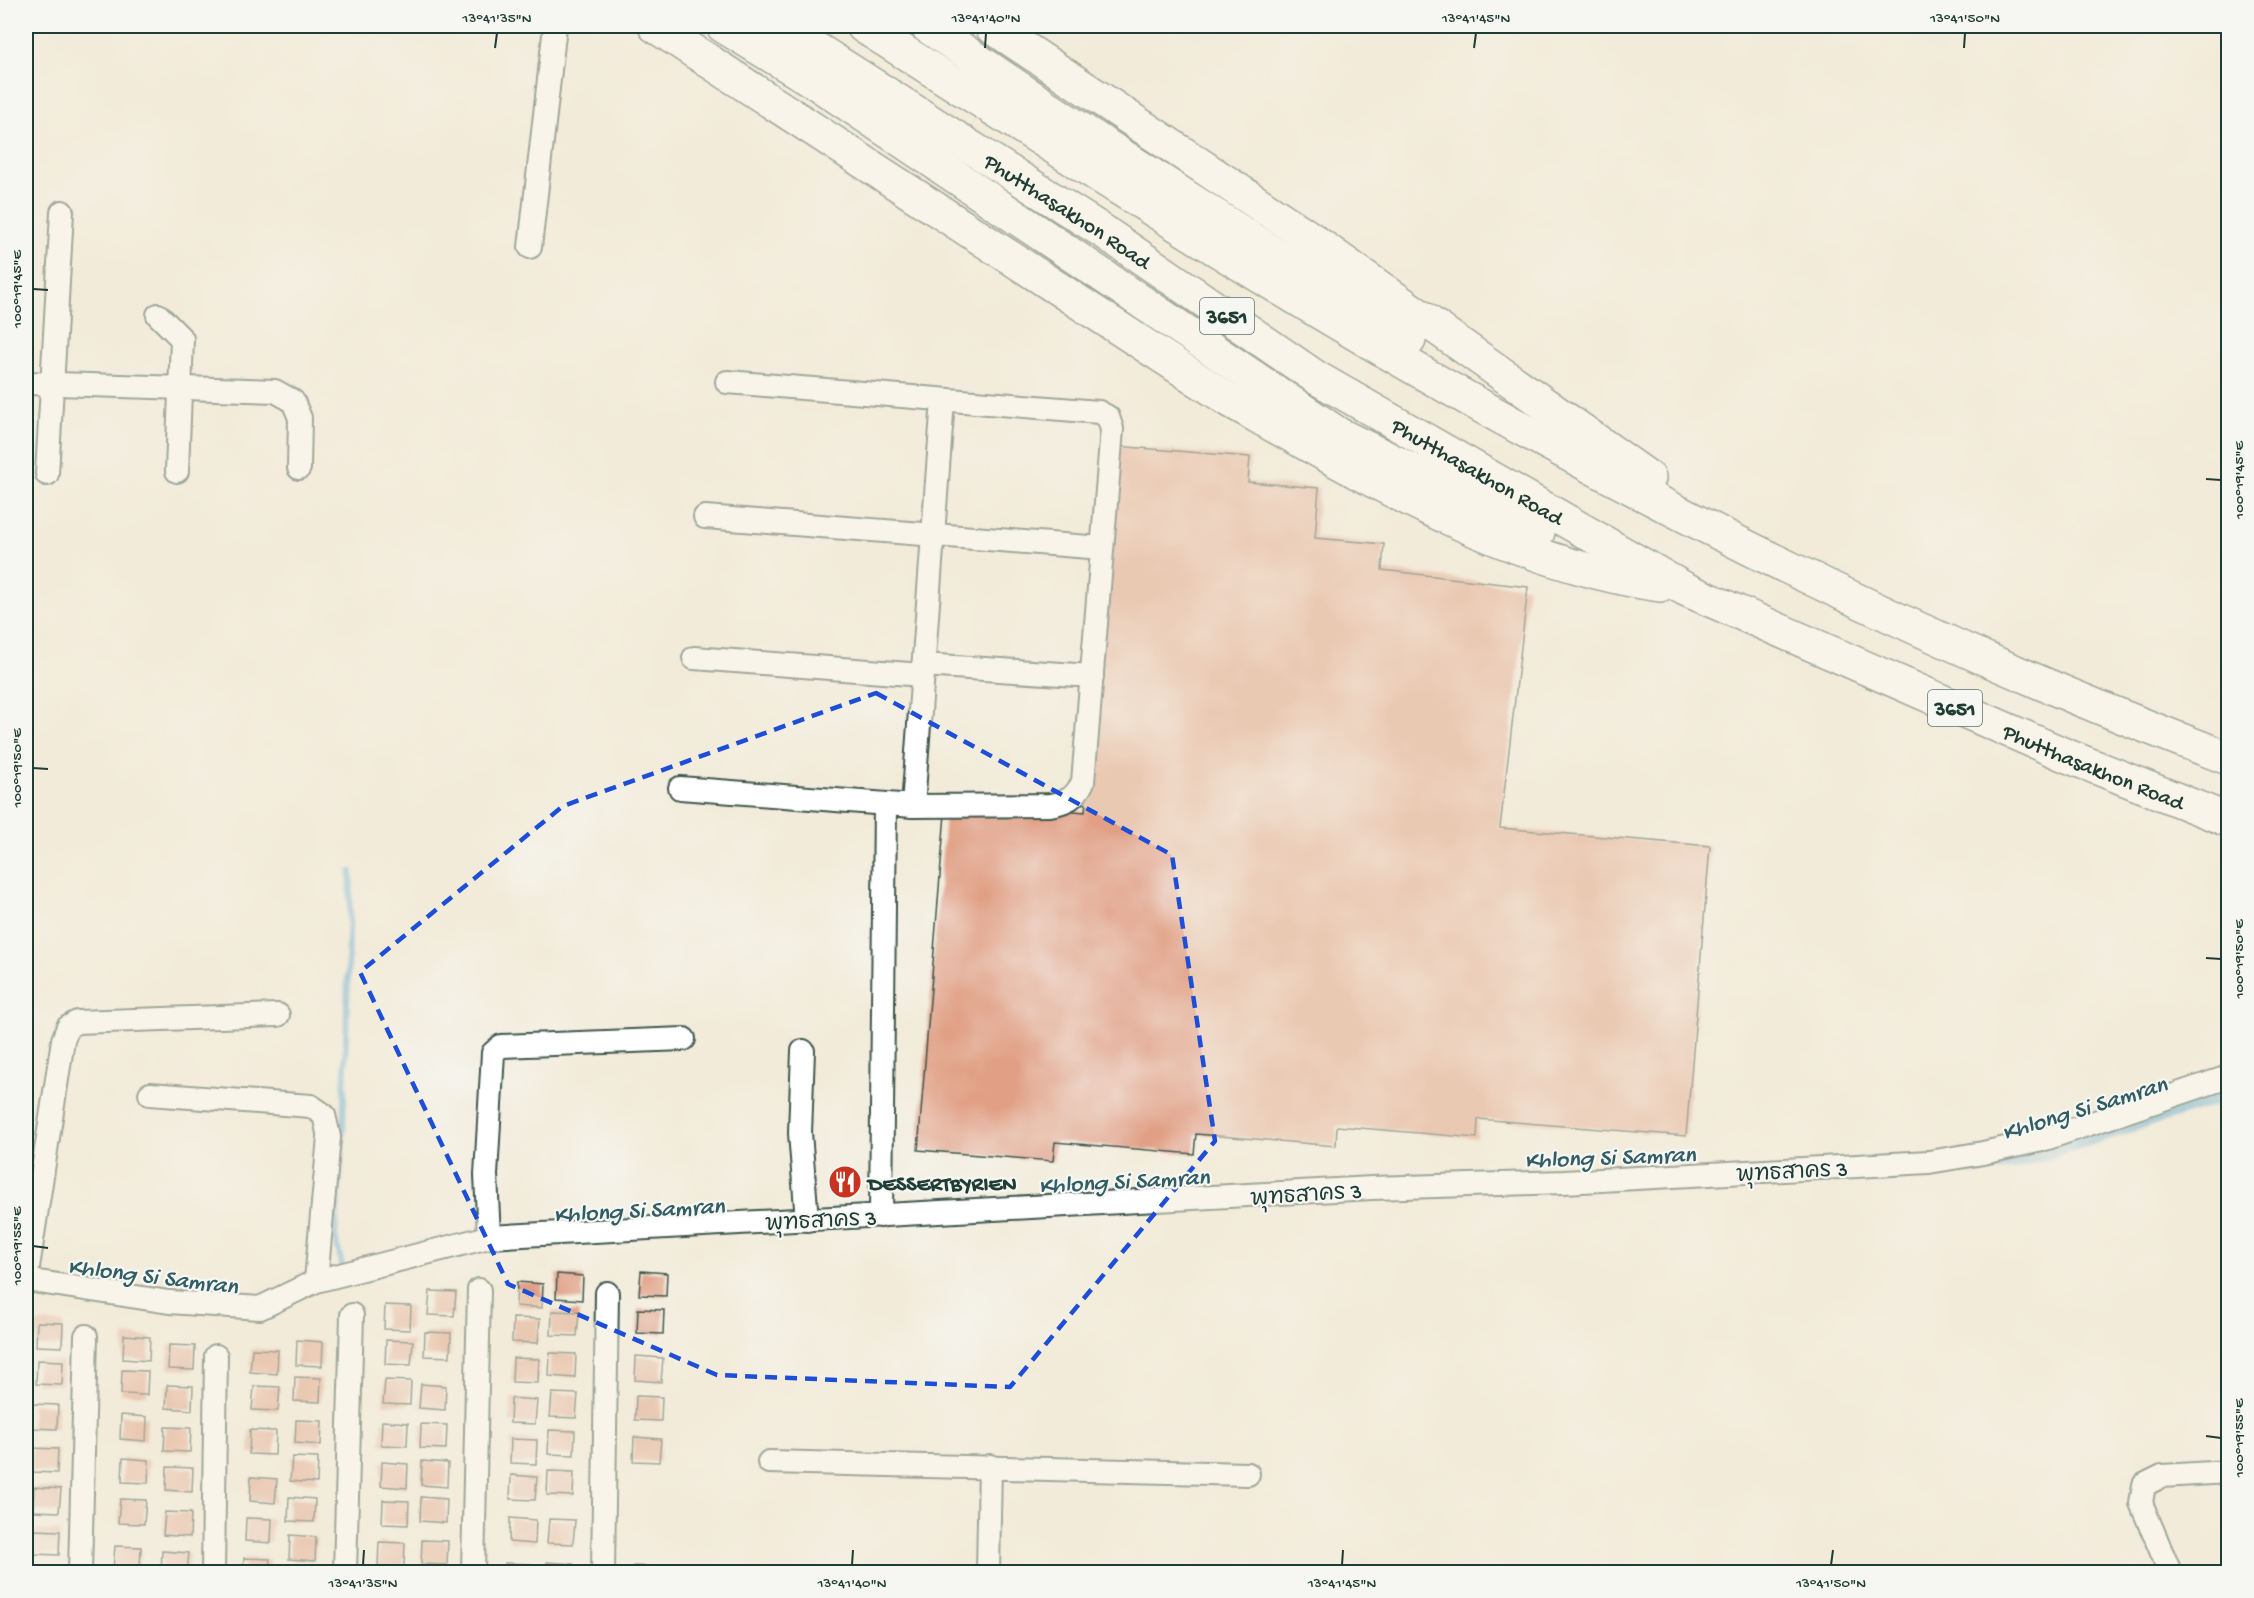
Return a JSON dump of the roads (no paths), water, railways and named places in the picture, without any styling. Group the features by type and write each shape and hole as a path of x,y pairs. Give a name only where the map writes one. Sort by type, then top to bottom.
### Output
{"main road":[{"path":"655,26 1229,400 1315,448 1445,516 1514,545 1610,575 1685,589"},
{"path":"723,26 821,86 1026,227 1338,434 1540,532 1685,589"},
{"name":"Phutthasakhon Road","path":"780,26 1104,232 1317,378 1685,589 2065,755 2229,820"},
{"name":"Phutthasakhon Road","path":"863,26 1121,190 1374,344 1565,452 1884,613 2143,726 2229,758"},
{"path":"927,26 1059,116 1435,356 1720,531"},
{"path":"991,26 1435,325 1614,452 1686,508 1720,531"}],"street":[{"path":"530,247 555,26"},
{"path":"46,474 54,384 62,212"},
{"path":"158,315 182,339 177,471"},
{"path":"680,788 913,806 1066,802 1077,794 1083,782 1112,429 1108,417 1099,412 727,382"},
{"path":"26,383 275,391 293,401 300,418 299,468"},
{"path":"913,806 943,400"},
{"path":"705,517 1102,548"},
{"path":"694,658 1092,676"},
{"path":"881,1215 885,804"},
{"path":"26,1280 63,1040 68,1027 77,1022 278,1014"},
{"path":"489,1237 486,1175 493,1053 501,1046 684,1039"},
{"path":"803,1051 800,1132 807,1220"},
{"name":"พุทธสาคร 3","path":"26,1280 169,1302 260,1308 316,1281 489,1237 1372,1188 1564,1182 1929,1162 2042,1140 2229,1077"},
{"path":"150,1094 311,1106 324,1115 329,1137 316,1281"},
{"path":"472,1572 479,1290"},
{"path":"603,1572 607,1293"},
{"path":"345,1572 352,1315"},
{"path":"80,1572 86,1336"},
{"path":"213,1572 216,1356"},
{"path":"769,1462 1248,1474"},
{"path":"988,1572 990,1466"},
{"path":"2170,1572 2141,1503 2144,1485 2162,1476 2229,1472"}],"waterway":[{"path":"343,1269 335,1237 343,1134 351,872"},
{"name":"Khlong Si Samran","path":"1970,1164 2013,1159 2228,1090"}],"place":[{"name":"DESSERTBYRIEN","path":"845,1182"}]}
